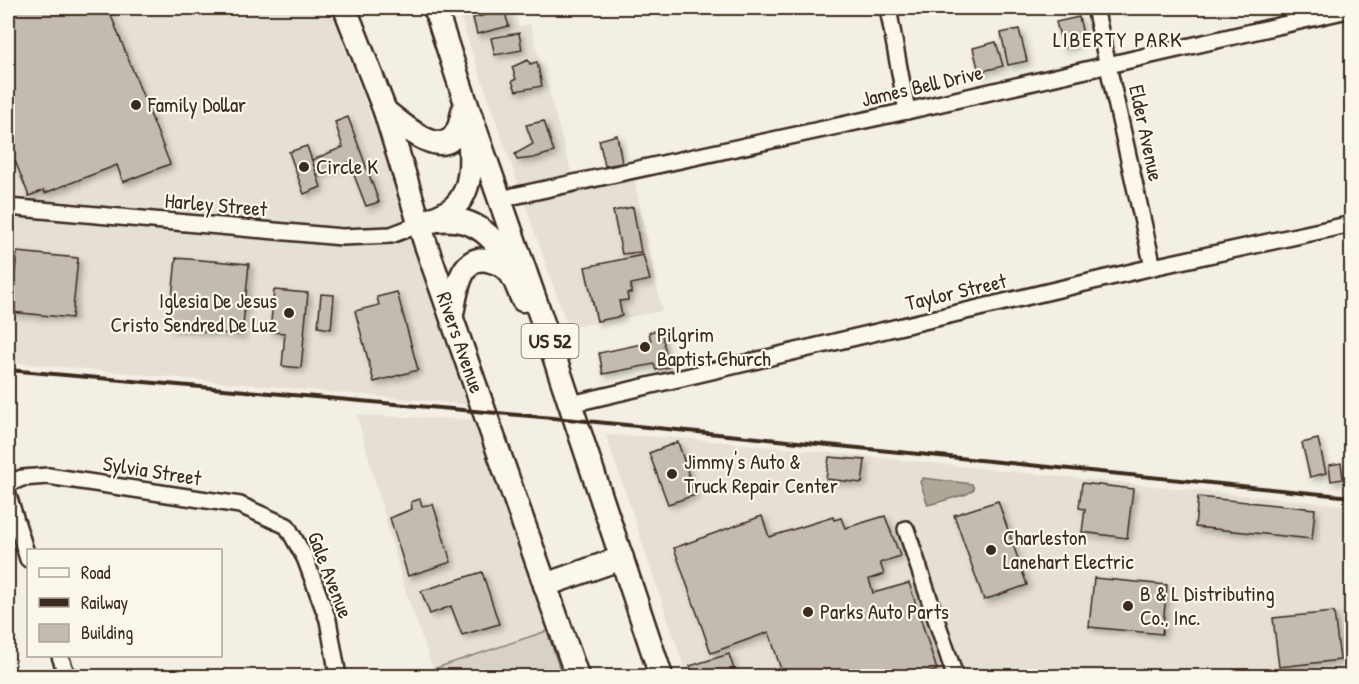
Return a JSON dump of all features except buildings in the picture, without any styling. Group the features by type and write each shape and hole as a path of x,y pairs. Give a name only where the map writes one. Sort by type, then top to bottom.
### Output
{"main road":[{"name":"Rivers Avenue","path":"345,8 385,111 420,224 577,676"},
{"path":"358,41 361,8"},
{"name":"US 52","path":"435,8 542,317 661,676"},
{"path":"385,111 417,135 440,144 451,140 461,129 465,100"},
{"path":"420,224 454,207 464,193 471,164 465,100"},
{"path":"420,224 446,219 460,220 476,226 493,239 517,273 530,284"},
{"path":"452,317 462,274 470,264 488,260 501,264 511,274 522,299 542,317"},
{"path":"545,585 622,558"}],"street":[{"path":"888,8 907,111"},
{"name":"Elder Avenue","path":"1095,8 1153,267"},
{"name":"James Bell Drive","path":"500,199 907,111 1352,9"},
{"name":"Harley Street","path":"8,207 342,237 391,235 420,224"},
{"name":"Taylor Street","path":"571,404 1153,267 1352,224"},
{"name":"Sylvia Street","path":"8,484 22,478 48,476 240,505 287,526"},
{"path":"8,495 27,556"},
{"name":"Gale Avenue","path":"287,526 305,558 328,620 338,676"},
{"path":"906,529 955,676"},
{"path":"60,657 67,676"}],"shaded area":[{"path":"8,8 330,8 412,227 472,405 8,362"},
{"path":"457,8 514,8 519,27 530,24 574,182 632,170 662,311 568,328"},
{"path":"357,415 478,420 549,630 433,669 403,583"},
{"path":"606,435 683,438 1351,506 1351,676 687,676"},
{"path":"923,478 972,484 974,489 967,494 928,505 920,482"},
{"path":"547,631 562,676 435,676 433,669"}],"railway":[{"path":"8,370 576,420 1352,497"}],"place":[{"name":"Family Dollar","path":"136,105"},
{"name":"Circle K","path":"304,167"},
{"name":"Iglesia De Jesus Cristo Sendred De Luz","path":"289,313"},
{"name":"Pilgrim Baptist Church","path":"645,347"},
{"name":"Jimmy's Auto & Truck Repair Center","path":"672,474"},
{"name":"Charleston Lanehart Electric","path":"991,550"},
{"name":"B & L Distributing Co., Inc.","path":"1128,606"},
{"name":"Parks Auto Parts","path":"808,612"}],"district":[{"name":"LIBERTY PARK","path":"1118,39"}]}
